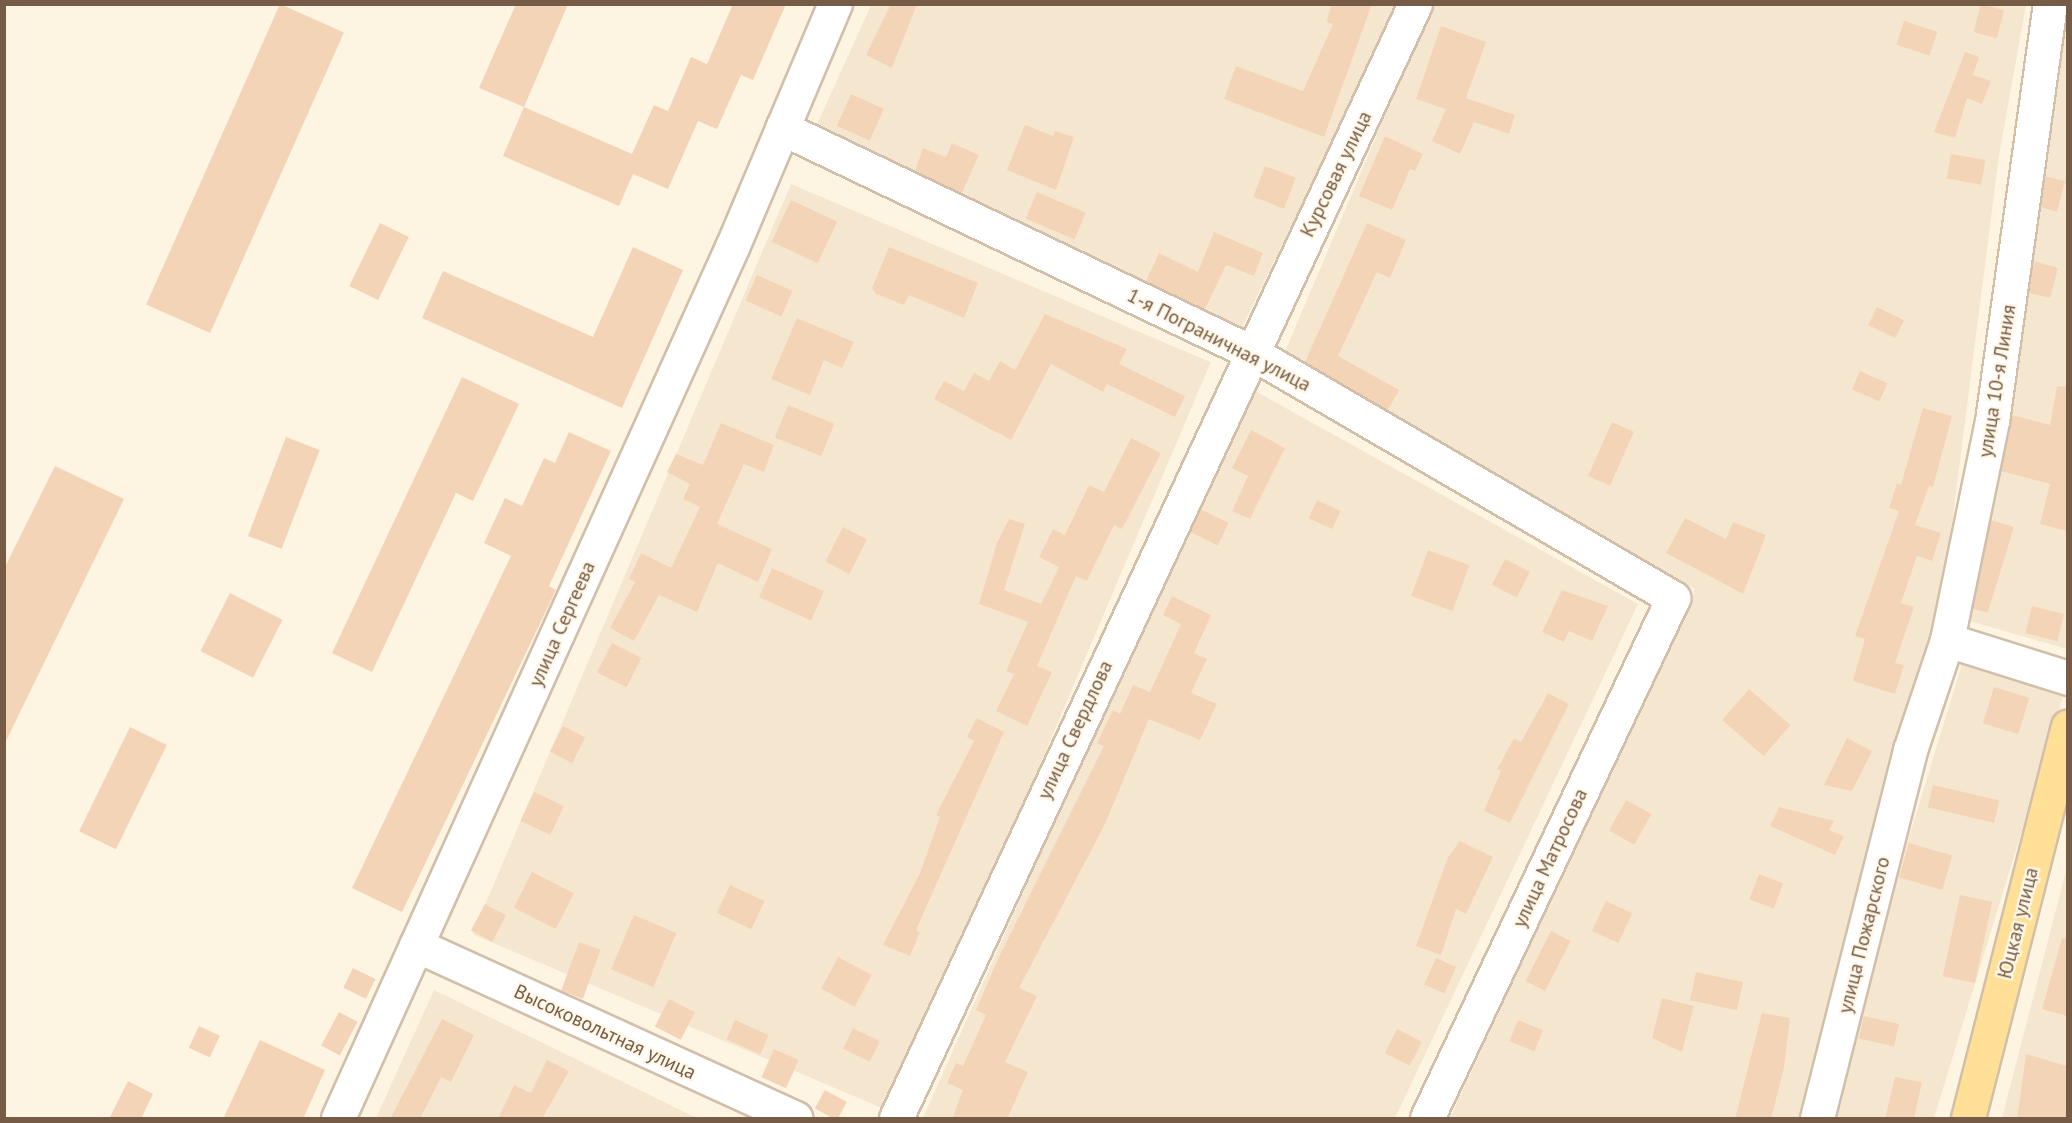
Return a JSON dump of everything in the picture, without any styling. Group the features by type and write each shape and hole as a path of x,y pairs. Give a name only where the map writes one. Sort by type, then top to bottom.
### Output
{"main road":[{"name":"Юцкая улица","path":"1968,1119 2067,727"}],"street":[{"name":"улица Сергеева","path":"338,1119 836,4"},
{"name":"Курсовая улица","path":"1252,346 1415,4"},
{"name":"улица 10-я Линия","path":"1910,750 1947,640 1992,421 2050,4"},
{"name":"1-я Пограничная улица","path":"782,128 1252,346 1673,598"},
{"name":"улица Свердлова","path":"896,1119 1252,346"},
{"name":"улица Матросова","path":"1427,1119 1673,598"},
{"path":"1947,640 2067,678"},
{"name":"улица Пожарского","path":"1817,1119 1910,750"},
{"name":"Высоковольтная улица","path":"416,945 795,1119"}],"shaded area":[{"path":"871,5 1399,5 1241,329 816,127"},
{"path":"1432,5 2026,5 1999,155 1942,602 1801,1118 1450,1118 1695,589 1284,354"},
{"path":"2067,7 2067,649 1966,620"},
{"path":"791,184 1211,362 892,1112 473,934"},
{"path":"1248,387 1638,604 1395,1118 923,1118"},
{"path":"1965,654 2066,685 1934,1118 1834,1118 1824,1115"},
{"path":"2067,867 2067,1118 2002,1118"},
{"path":"434,990 697,1118 376,1118"}],"building":[{"path":"280,4 344,32 210,333 146,305"},
{"path":"516,4 568,4 524,107 479,88"},
{"path":"733,4 786,4 753,80 741,75 717,129 698,121 668,189 633,174 619,206 503,156 524,107 632,154 654,105 668,111 691,57 707,64"},
{"path":"891,4 917,4 892,68 866,55"},
{"path":"1332,4 1372,4 1324,137 1224,99 1236,66 1303,91 1333,24 1326,22"},
{"path":"1981,4 2004,10 1997,38 1973,32"},
{"path":"1904,21 1937,32 1930,56 1896,45"},
{"path":"1441,26 1486,42 1466,98 1515,115 1509,134 1474,122 1460,154 1432,141 1446,109 1416,99"},
{"path":"1965,52 1979,57 1973,75 1991,81 1982,104 1967,98 1955,138 1934,132"},
{"path":"851,94 884,109 870,141 837,126"},
{"path":"1025,125 1053,136 1055,131 1074,137 1056,190 1007,170"},
{"path":"1385,136 1423,154 1415,171 1410,169 1392,210 1359,196"},
{"path":"952,143 979,155 962,193 915,171 923,148 946,157"},
{"path":"1951,154 1985,160 1981,185 1947,179"},
{"path":"1265,166 1296,178 1284,209 1253,197"},
{"path":"2045,176 2065,181 2057,212 2041,207"},
{"path":"1037,192 1086,213 1074,239 1026,219"},
{"path":"791,200 837,222 818,263 772,242"},
{"path":"380,223 409,237 378,300 349,286"},
{"path":"1367,223 1406,240 1390,278 1377,272 1338,356 1399,390 1388,410 1305,362"},
{"path":"1214,232 1263,253 1254,276 1226,265 1205,309 1146,281 1159,253 1198,272"},
{"path":"633,247 683,270 622,408 422,318 443,271 593,337"},
{"path":"889,247 978,283 964,318 909,295 904,305 876,294 872,288"},
{"path":"2033,261 2058,268 2050,298 2029,293"},
{"path":"757,275 793,291 781,316 746,301"},
{"path":"1877,307 1904,320 1895,338 1868,325"},
{"path":"1045,314 1127,349 1119,364 1185,396 1175,417 1107,384 1103,392 1051,364 1011,440 934,399 944,381 964,391 974,373 989,381 1000,361 1015,370"},
{"path":"797,318 854,342 842,368 824,360 810,395 771,379"},
{"path":"1860,371 1887,383 1879,401 1852,389"},
{"path":"462,377 519,404 473,501 456,493 372,672 332,653"},
{"path":"2057,386 2067,387 2067,531 2040,524 2050,484 2001,471 2012,415 2050,425"},
{"path":"788,405 834,424 821,456 775,437"},
{"path":"1923,408 1952,416 1933,487 1929,486 1915,525 1941,533 1932,561 1917,556 1901,603 1914,607 1895,663 1904,665 1895,694 1853,681 1865,639 1855,636 1899,511 1889,508 1897,483 1901,485"},
{"path":"1612,422 1634,432 1610,486 1588,476"},
{"path":"721,423 774,445 764,472 744,464 717,524 772,549 758,582 718,563 697,612 659,595 634,641 610,628 635,582 629,579 641,553 671,568 700,507 683,499 690,484 667,472 676,454 703,465"},
{"path":"1251,430 1285,448 1250,519 1232,511 1248,476 1232,468"},
{"path":"569,432 611,451 549,586 556,590 402,912 352,888 511,556 484,543 505,498 522,506 544,458 555,463"},
{"path":"286,437 320,450 282,549 248,536"},
{"path":"1131,438 1161,453 1122,529 1114,525 1087,581 1076,576 1037,666 1052,672 1027,726 996,711 1014,674 1006,671 1028,622 979,604 997,543 1009,519 1025,524 1004,590 1041,604 1059,567 1039,557 1053,529 1065,535 1089,485 1104,492"},
{"path":"55,466 124,499 4,745 4,569"},
{"path":"1317,500 1341,511 1332,529 1309,518"},
{"path":"1200,509 1229,523 1218,545 1189,531"},
{"path":"1685,518 1726,539 1733,522 1766,535 1743,594 1666,553"},
{"path":"1991,520 2014,527 1988,613 1965,606"},
{"path":"843,527 867,539 849,574 825,562"},
{"path":"1428,550 1469,565 1453,611 1411,596"},
{"path":"1505,559 1530,572 1517,598 1492,585"},
{"path":"772,568 824,591 811,620 759,597"},
{"path":"1562,590 1608,606 1592,641 1569,631 1564,642 1542,632"},
{"path":"230,593 283,620 253,678 200,651"},
{"path":"1172,596 1211,615 1194,653 1207,659 1191,693 1217,704 1200,740 1149,719 1105,824 1019,988 1037,996 1005,1062 1028,1072 1007,1119 952,1119 963,1090 947,1083 956,1063 963,1066 986,1015 976,1010 998,959 1104,746 1097,743 1113,710 1120,714 1133,685 1150,692 1181,624 1163,615"},
{"path":"2032,606 2064,614 2057,641 2025,633"},
{"path":"612,643 641,658 626,687 597,672"},
{"path":"1994,687 2029,698 2018,734 1983,723"},
{"path":"1749,689 1791,725 1764,756 1722,720"},
{"path":"1548,693 1569,704 1510,823 1484,811 1501,771 1497,769 1514,738 1521,742"},
{"path":"977,718 1004,732 916,930 920,932 910,956 883,945 920,873 940,817 936,815 974,741 967,737"},
{"path":"563,726 585,737 572,763 550,752"},
{"path":"130,727 167,745 116,849 79,831"},
{"path":"1847,738 1872,751 1852,791 1824,785"},
{"path":"1933,785 1999,800 1994,823 1928,807"},
{"path":"534,792 564,806 550,835 520,821"},
{"path":"1626,800 1651,814 1634,845 1609,831"},
{"path":"1779,807 1834,821 1829,830 1844,836 1835,855 1770,826"},
{"path":"1460,841 1493,857 1466,914 1456,909 1441,955 1416,946 1448,857"},
{"path":"1909,843 1952,855 1942,890 1899,878"},
{"path":"532,872 574,893 556,929 514,908"},
{"path":"1759,874 1783,883 1774,909 1749,899"},
{"path":"730,885 764,901 751,929 717,913"},
{"path":"1960,895 1992,902 1975,983 1943,976"},
{"path":"1606,901 1632,913 1618,943 1592,931"},
{"path":"485,904 506,915 492,942 471,930"},
{"path":"634,915 676,933 653,987 611,969"},
{"path":"1551,931 1571,941 1545,991 1526,981"},
{"path":"2062,938 2067,939 2067,1016 2042,1009"},
{"path":"579,942 601,950 583,999 561,991"},
{"path":"838,957 872,975 855,1007 821,989"},
{"path":"1436,958 1456,967 1444,993 1424,984"},
{"path":"353,968 375,979 366,999 343,988"},
{"path":"1696,972 1743,982 1737,1010 1690,1000"},
{"path":"1662,998 1694,1006 1682,1052 1652,1038"},
{"path":"669,999 695,1012 681,1040 655,1027"},
{"path":"339,1012 358,1022 340,1055 321,1046"},
{"path":"1762,1013 1790,1018 1784,1067 1771,1119 1735,1119"},
{"path":"1864,1016 1899,1024 1894,1047 1859,1038"},
{"path":"442,1019 474,1035 451,1082 441,1077 420,1119 390,1119"},
{"path":"735,1020 769,1035 760,1054 726,1039"},
{"path":"1518,1020 1543,1030 1534,1051 1509,1041"},
{"path":"199,1026 220,1036 210,1057 189,1048"},
{"path":"853,1028 880,1041 870,1062 843,1049"},
{"path":"1397,1029 1422,1042 1410,1066 1385,1053"},
{"path":"260,1040 325,1070 303,1119 223,1119"},
{"path":"774,1049 799,1060 786,1088 761,1077"},
{"path":"2026,1054 2067,1066 2067,1119 2017,1119"},
{"path":"547,1060 569,1071 542,1119 498,1119 514,1085 531,1093"},
{"path":"1895,1077 1922,1082 1914,1119 1885,1119"},
{"path":"128,1081 153,1094 141,1119 109,1119"},
{"path":"825,1090 847,1102 838,1118 832,1118 815,1108"}]}
